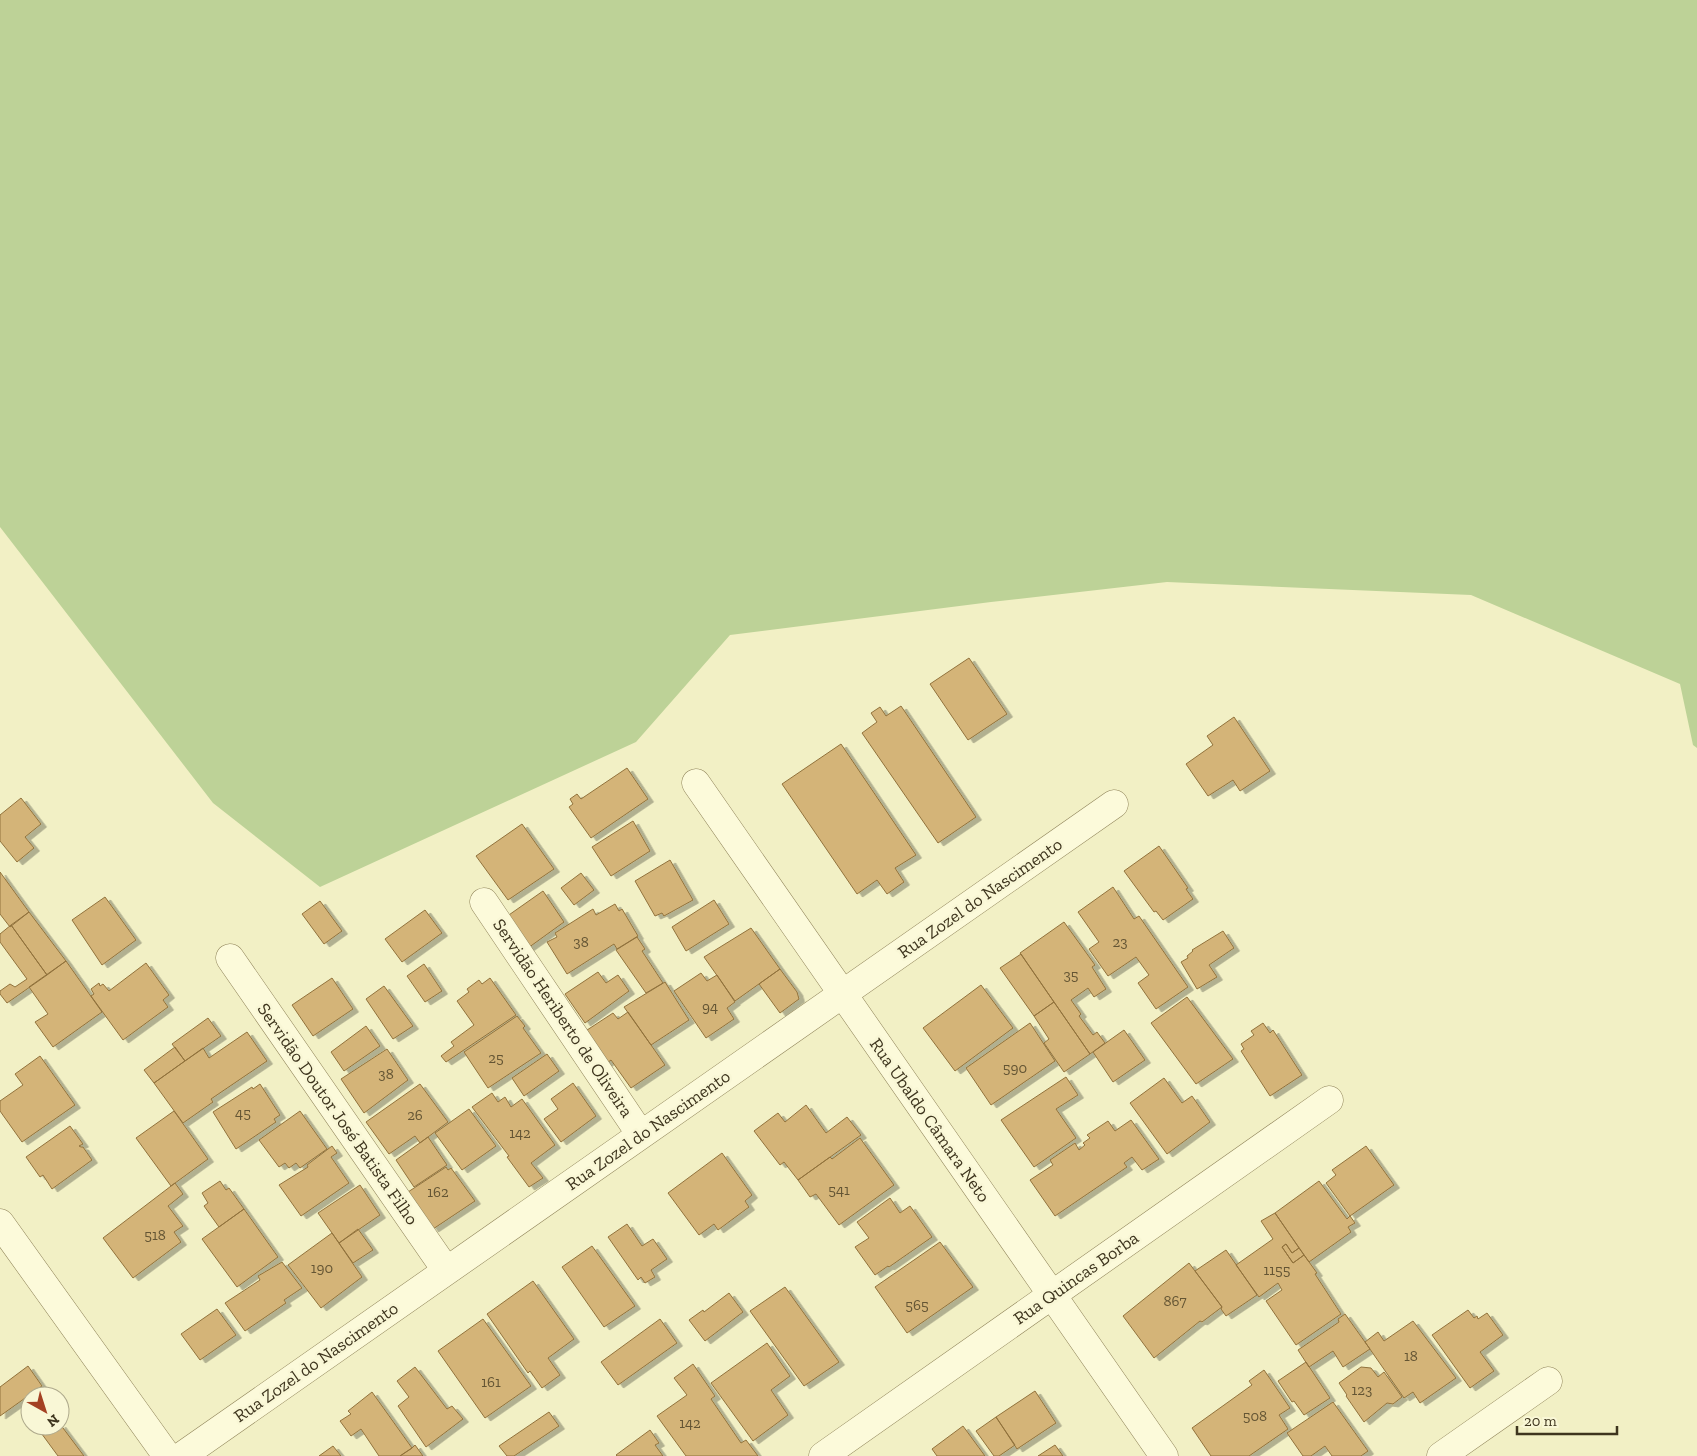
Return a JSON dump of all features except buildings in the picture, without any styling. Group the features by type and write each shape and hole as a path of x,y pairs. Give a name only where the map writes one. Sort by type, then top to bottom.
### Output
{"street":[{"name":"Rua Ubaldo Câmara Neto","path":"696,783 1164,1456"},
{"name":"Rua Zozel do Nascimento","path":"182,1456 1114,804"},
{"name":"Servidão Heriberto de Oliveira","path":"484,902 641,1135"},
{"name":"Servidão Doutor José Batista Filho","path":"230,958 446,1270"},
{"name":"Rua Quincas Borba","path":"823,1456 1329,1100"},
{"path":"0,1223 167,1456"},
{"path":"1441,1456 1548,1381"}],"green space":[{"path":"0,0 1697,0 1697,748 1693,745 1680,684 1471,595 1167,582 730,635 636,742 320,887 213,803 0,527"}]}
